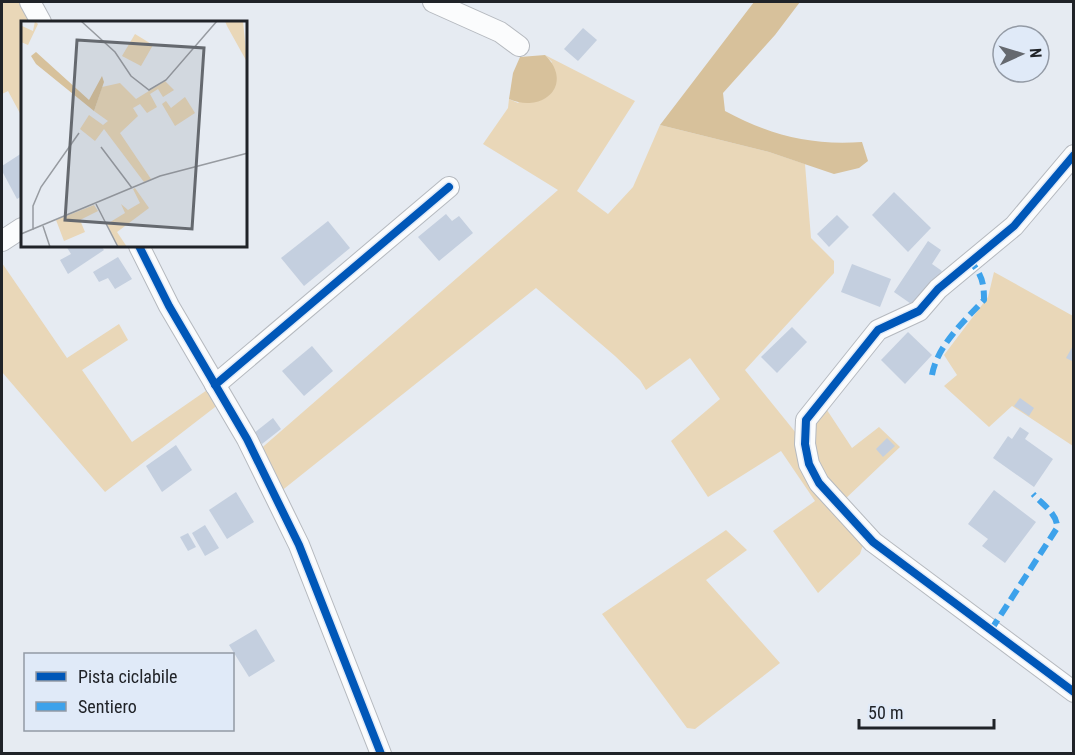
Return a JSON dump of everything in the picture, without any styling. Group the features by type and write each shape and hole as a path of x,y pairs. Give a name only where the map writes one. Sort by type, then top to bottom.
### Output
{"street":[{"path":"30,2 40,21"},
{"path":"433,2 500,32 519,46"},
{"path":"1074,155 1014,226 939,288 919,311 878,330 806,420 805,444 809,464 819,483 873,542 1074,692"},
{"path":"215,385 449,187"},
{"path":"2,241 21,229"},
{"path":"140,248 168,306 247,439 299,545 381,753"}],"shaded area":[{"path":"2,2 23,2 32,21 21,21 21,115 8,91 2,94"},
{"path":"754,2 800,2 775,35 723,93 725,111 758,127 791,137 826,142 862,142 868,161 859,168 834,174 769,152 660,125"},
{"path":"545,55 635,101 577,191 608,214 633,187 660,125 769,152 805,164 811,238 834,261 834,273 745,370 796,433 798,454 864,542 860,554 818,593 773,531 815,501 781,451 708,497 671,441 720,399 690,358 646,390 640,380 615,356 536,288 280,492 257,452 558,190 483,144 508,108 509,99 518,103 552,62"},
{"path":"545,55 557,77 551,94 533,103 521,103 509,99 513,73 520,57"},
{"path":"2,263 67,358 119,324 128,340 82,370 132,442 210,388 219,404 105,492 2,372"},
{"path":"994,272 1073,316 1073,446 1012,406 989,427 944,386 957,375 944,355 988,297"},
{"path":"825,407 852,448 879,427 900,447 844,500 830,484 812,454 811,427"},
{"path":"726,530 747,550 706,580 780,663 695,729 687,728 602,614"}],"building":[{"path":"583,28 597,40 578,61 564,49"},
{"path":"21,154 21,197 17,199 2,171 2,166"},
{"path":"894,192 931,228 908,252 872,215"},
{"path":"446,214 452,221 459,216 473,233 439,261 418,237"},
{"path":"837,215 849,227 829,247 817,234"},
{"path":"328,221 350,248 304,286 281,258"},
{"path":"928,241 941,250 932,264 942,271 917,308 894,292"},
{"path":"67,248 102,248 104,250 68,274 60,260 71,254"},
{"path":"118,257 132,279 115,289 108,278 99,282 93,272"},
{"path":"852,264 891,279 880,307 841,292"},
{"path":"792,327 807,342 777,373 761,357"},
{"path":"908,332 932,355 905,384 881,360"},
{"path":"1074,344 1074,362 1066,358"},
{"path":"312,346 333,371 304,396 282,371"},
{"path":"1020,398 1034,408 1029,416 1014,406"},
{"path":"273,418 281,429 262,444 254,433"},
{"path":"1020,427 1029,433 1025,439 1053,459 1034,487 993,458 1008,436 1012,439"},
{"path":"887,438 895,446 883,457 876,449"},
{"path":"176,445 192,470 162,492 146,466"},
{"path":"994,490 1036,522 1005,563 982,546 988,539 968,524"},
{"path":"236,492 254,522 227,539 209,510"},
{"path":"205,525 219,548 205,556 192,533"},
{"path":"188,533 196,547 188,551 180,537"},
{"path":"256,629 275,661 249,677 229,645"}],"marked path":[{"path":"932,375 945,344 984,300 982,280 971,262"},
{"path":"991,630 1057,528 1055,518 1033,494"}],"cycle path":[{"path":"1074,155 1014,226 938,289 919,311 878,330 806,420 805,444 809,464 819,483 873,542 1074,692"},
{"path":"215,385 449,187"},
{"path":"140,248 169,306 247,439 299,545 381,754"}]}
